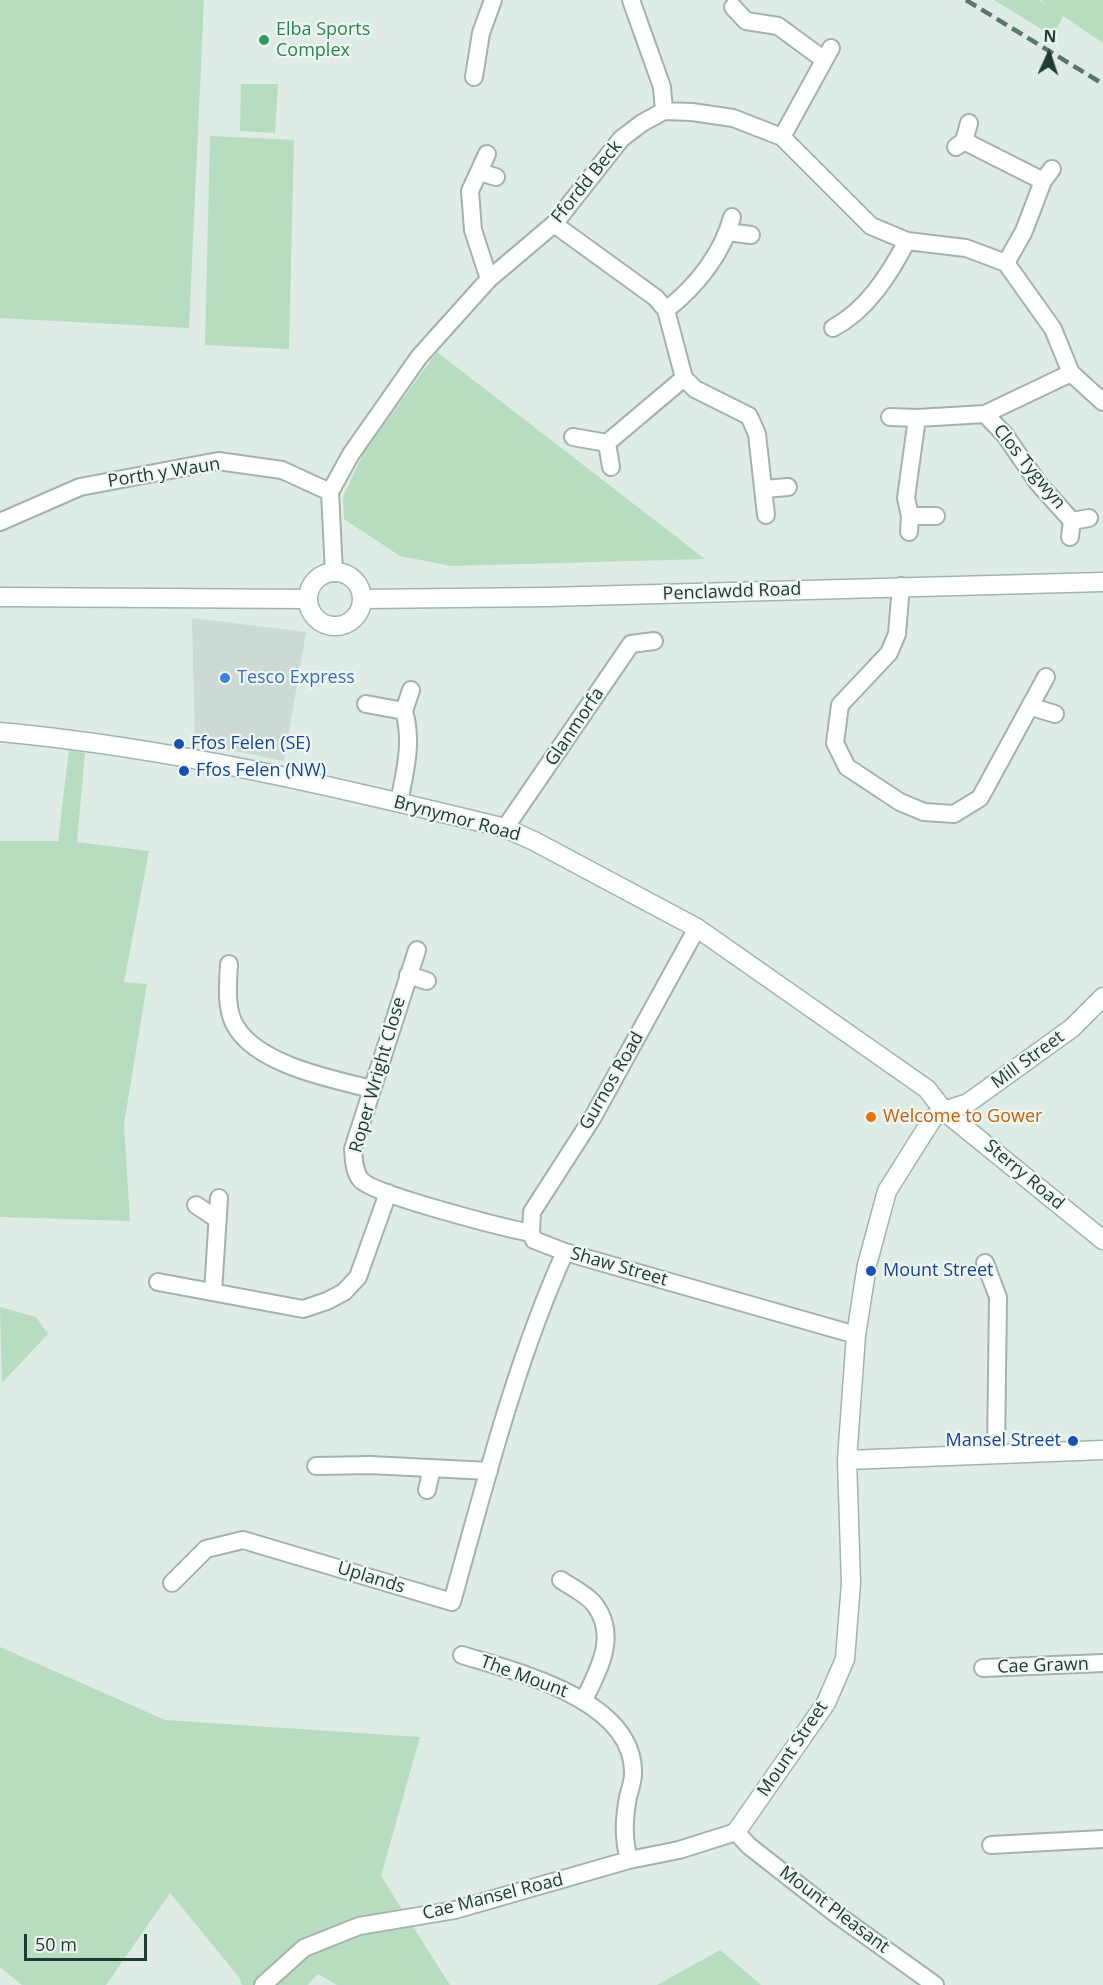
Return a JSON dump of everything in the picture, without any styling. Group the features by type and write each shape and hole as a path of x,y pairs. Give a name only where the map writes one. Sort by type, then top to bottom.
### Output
{"street":[{"path":"474,77 485,60 481,33 493,0"},
{"path":"631,0 662,87 664,111 692,112 733,118 782,137 871,226 907,241 966,248 1006,263 1053,329 1071,373 1103,402"},
{"path":"733,8 744,26 778,26 827,53 782,137"},
{"name":"Ffordd Beck","path":"330,492 351,454 420,357 489,279 554,224 621,139 642,123 664,111"},
{"path":"969,123 959,144 1047,175 1024,231 1006,263"},
{"path":"487,154 470,190 473,230 489,279"},
{"path":"479,172 496,177"},
{"path":"554,224 656,298 666,310 684,378 695,389 749,416 757,434 766,515"},
{"path":"666,310 680,300 714,258 730,224 751,235"},
{"path":"832,328 852,325 884,282 907,241"},
{"name":"Clos Tygwyn","path":"890,417 917,418 985,414 1071,373"},
{"path":"608,443 684,378"},
{"name":"Clos Tygwyn","path":"985,414 1005,435 1038,483 1077,525"},
{"path":"917,418 906,498 910,524 936,516"},
{"path":"573,437 608,443"},
{"path":"608,443 611,467"},
{"name":"Porth y Waun","path":"0,522 16,513 80,488 218,461 282,470 330,492"},
{"path":"764,489 788,487"},
{"path":"330,492 334,573"},
{"path":"334,573 350,577 360,591 362,599 357,615 343,625 335,626 319,621 313,615 308,599 313,584 326,574 334,573"},
{"name":"Penclawdd Road","path":"362,599 558,597 1103,582"},
{"path":"900,586 897,634 889,653 840,705 835,743 847,767 900,802 924,812 954,814 980,798 1032,707 1046,677"},
{"path":"0,597 308,599"},
{"name":"Glanmorfa","path":"505,828 632,644 654,641"},
{"path":"399,802 408,756 409,727 404,711 411,690"},
{"path":"366,704 404,711"},
{"path":"1032,707 1055,714"},
{"name":"Brynymor Road","path":"0,732 90,740 183,755 399,802 505,828 534,841 697,928 927,1089 944,1111"},
{"name":"Gurnos Road","path":"531,1233 532,1212 593,1117 697,928"},
{"name":"Roper Wright Close","path":"388,1193 362,1181 354,1166 353,1149 417,950"},
{"path":"229,964 227,993 236,1027 262,1052 309,1073 372,1089"},
{"name":"Roper Wright Close","path":"408,975 428,981"},
{"name":"Mill Street","path":"944,1111 968,1103 1072,1029 1103,997"},
{"name":"Sterry Road","path":"944,1111 1103,1240"},
{"name":"Mount Street","path":"736,1832 826,1703 845,1659 851,1583 847,1460 856,1335 867,1265 887,1191 933,1118 944,1111"},
{"path":"158,1282 303,1310 344,1292 358,1277 388,1193"},
{"name":"Shaw Street","path":"388,1193 507,1229 531,1233 534,1240 565,1252 856,1335"},
{"path":"213,1292 219,1198"},
{"path":"196,1205 217,1219"},
{"name":"Uplands","path":"172,1583 206,1549 243,1540 452,1602 489,1471 546,1294 565,1252"},
{"path":"985,1263 998,1297 996,1454"},
{"path":"847,1460 1103,1450"},
{"path":"316,1466 489,1471"},
{"path":"428,1490 432,1468"},
{"name":"The Mount","path":"561,1580 595,1604 608,1634 601,1666 584,1700"},
{"name":"The Mount","path":"462,1655 533,1677 584,1700 602,1714 626,1744 633,1773 623,1837 629,1860"},
{"name":"Cae Grawn","path":"983,1668 1103,1663"},
{"name":"Cae Mansel Road","path":"263,1985 304,1948 359,1926 455,1910 629,1860 679,1850 736,1832"},
{"name":"Mount Pleasant","path":"736,1832 749,1846 828,1907 935,1985"},
{"path":"991,1845 1103,1839"}],"shaded area":[{"path":"192,618 306,632 284,761 195,743"}],"green space":[{"path":"0,0 204,0 189,328 0,318"},
{"path":"994,0 1039,0 1047,5 1041,0 1103,0 1103,43 1063,16 1053,36"},
{"path":"241,84 278,84 275,133 240,131"},
{"path":"210,136 294,140 289,349 205,345"},
{"path":"437,352 705,559 451,566 400,556 344,519 343,497 364,452"},
{"path":"69,750 85,753 77,842 149,851 124,982 147,984 124,1124 130,1221 0,1217 0,841 58,841"},
{"path":"0,1307 36,1317 48,1334 2,1383"},
{"path":"0,1647 165,1720 420,1737 381,1876 450,1985 337,1985 318,1974 308,1985 242,1985 239,1977 170,1893 106,1985 22,1985 0,1967"},
{"path":"720,1950 761,1985 657,1985"}],"railway":[{"path":"966,0 1103,84"}],"place":[{"name":"Elba Sports Complex","path":"264,40"},
{"name":"Tesco Express","path":"225,678"},
{"name":"Ffos Felen (SE)","path":"179,744"},
{"name":"Ffos Felen (NW)","path":"184,771"},
{"name":"Welcome to Gower","path":"871,1117"},
{"name":"Mount Street","path":"871,1271"},
{"name":"Mansel Street","path":"1073,1441"}]}
